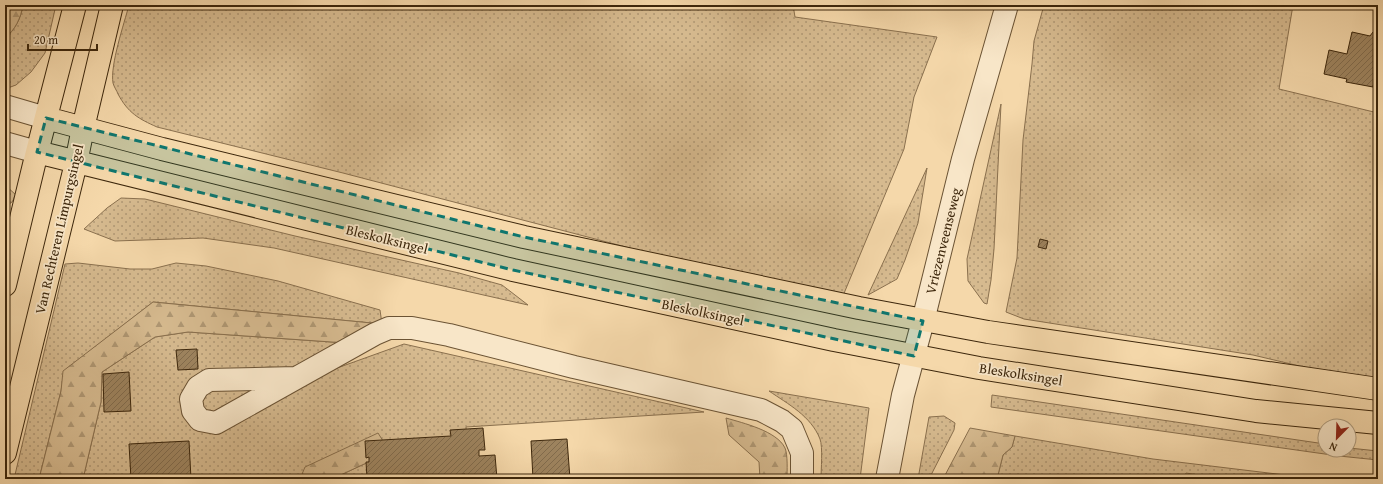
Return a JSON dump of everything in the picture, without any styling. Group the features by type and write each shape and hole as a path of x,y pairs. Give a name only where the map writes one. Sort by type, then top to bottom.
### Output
{"main road":[{"path":"5,285 37,152 75,5"},
{"name":"Van Rechteren Limpurgsingel","path":"5,453 76,163 112,5"},
{"path":"46,118 162,149 524,237 859,308 923,321 1378,389"},
{"name":"Bleskolksingel","path":"37,152 76,163 513,270 834,340 987,369 1256,411 1378,423"}],"street":[{"name":"Vriezenveenseweg","path":"888,479 903,395 923,321 962,159 1007,5"},
{"path":"5,106 46,118"},
{"path":"5,143 37,152"},
{"path":"296,378 375,334 389,328 412,328 449,335 574,367 760,410 782,421 792,429 802,453 802,479"}],"highlighted area":[{"path":"46,118 524,237 923,321 914,356 513,270 37,152"}],"green space":[{"path":"5,5 23,5 21,15 17,23 5,38"},
{"path":"23,5 56,5 45,53 31,72 16,85 5,89 5,38 17,23 21,15"},
{"path":"129,5 793,5 795,17 937,37 914,97 904,149 840,303 343,173 157,127 139,118 130,111 122,101 113,83 115,55"},
{"path":"1044,5 1293,5 1279,89 1378,113 1378,382 1329,373 1253,355 1024,319 1006,312 1017,258 1023,140 1034,41"},
{"path":"1001,104 994,249 987,304 984,303 968,281 967,259"},
{"path":"927,168 918,223 897,279 868,295"},
{"path":"5,185 16,195 12,202 5,207"},
{"path":"121,198 145,199 295,236 459,273 502,285 528,305 274,248 203,238 115,241 84,229 107,208"},
{"path":"78,263 130,269 152,269 176,263 206,266 278,281 380,310 382,324 153,302 64,371 61,391 39,479 14,479 65,264"},
{"path":"153,302 382,324 346,343 188,332 155,337 102,372 101,402 83,479 39,479 61,391 63,371"},
{"path":"188,332 346,343 306,365 288,368 269,367 232,371 198,377 195,426 326,372 404,344 704,412 466,427 468,479 332,479 390,452 306,467 300,479 83,479 101,402 102,372 155,337"},
{"path":"269,383 217,414 205,412 200,403 209,389"},
{"path":"769,391 869,408 860,479 821,479 821,447 820,439 816,431 798,411"},
{"path":"992,395 1317,443 1317,453 991,407"},
{"path":"944,416 955,423 954,430 929,479 918,479 929,417"},
{"path":"726,418 759,428 781,442 787,455 787,479 760,479 759,462 729,435"},
{"path":"970,428 1015,436 1012,447 1003,455 997,479 943,479"},
{"path":"378,433 390,452 332,479 300,479 305,467"},
{"path":"1015,436 1153,459 1318,479 1224,479 1186,473 1185,479 1086,479 1072,477 1071,479 997,479 1003,455 1012,447"},
{"path":"1357,449 1378,451 1378,460 1357,458"}],"building":[{"path":"1352,32 1370,36 1373,32 1378,34 1378,64 1373,87 1346,82 1347,79 1324,74 1329,50 1347,54"},
{"path":"1040,239 1048,241 1046,249 1038,247"},
{"path":"197,349 198,369 178,370 176,350"},
{"path":"129,372 131,411 104,412 103,374"},
{"path":"483,428 485,450 479,450 479,456 495,455 497,479 465,479 465,474 449,476 449,479 403,479 403,475 367,478 366,462 369,462 369,457 366,458 365,441 451,436 450,430"},
{"path":"567,439 570,479 533,479 531,441"},
{"path":"189,441 191,479 131,479 129,444"}]}
